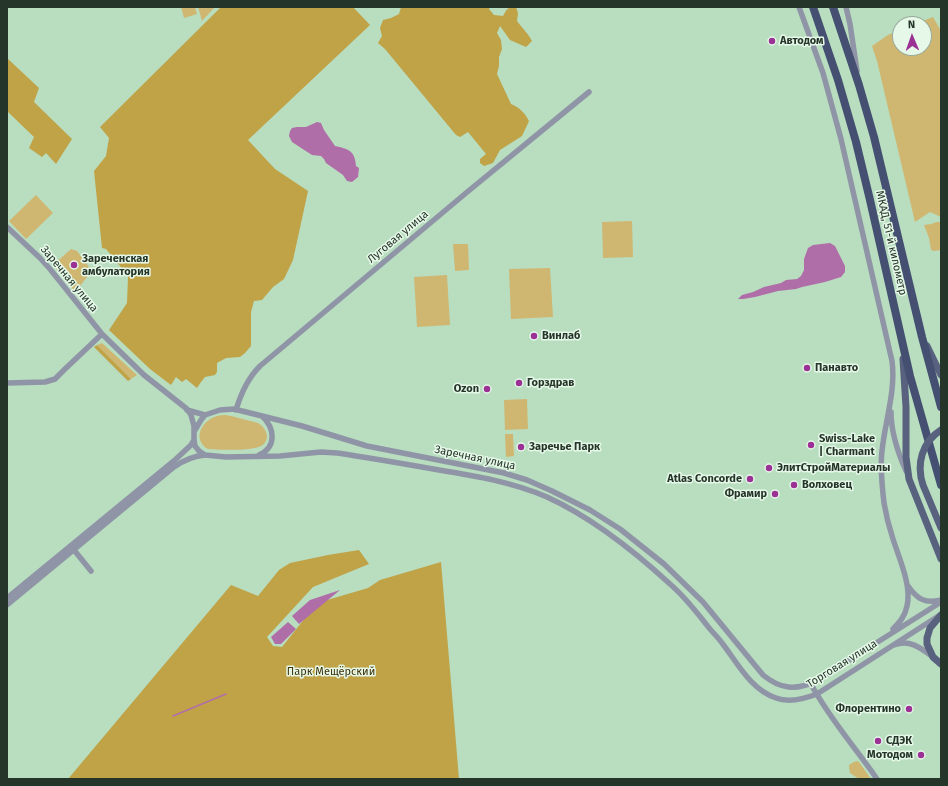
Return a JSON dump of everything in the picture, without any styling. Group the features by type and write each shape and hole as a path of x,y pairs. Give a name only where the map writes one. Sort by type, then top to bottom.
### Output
{"highway":[{"name":"МКАД, 51-й километр","path":"814,7 838,80 856,142 912,383 941,485"},
{"name":"МКАД, 51-й километр","path":"833,7 859,85 874,137 922,337 941,407"}],"main road":[{"path":"922,337 941,375"},
{"path":"902,341 906,400 906,458 909,479 941,559"},
{"path":"941,430 926,444 921,455 919,467 922,485 941,528"},
{"path":"941,614 928,632 928,644 933,657 941,664"}],"street":[{"path":"799,7 823,73 857,205 890,350 893,370 891,396 893,431 909,479"},
{"path":"846,7 859,85"},
{"name":"Луговая улица","path":"236,410 245,386 260,366 466,192 589,92"},
{"name":"Заречная улица","path":"7,227 50,269 102,334 144,375 187,409 206,415 220,410 236,410 302,426 367,446 527,480 552,490 599,515 620,529 664,564"},
{"path":"7,383 45,382 55,379 102,334"},
{"path":"888,635 905,614 908,605 907,584 892,537 882,484 882,451 891,396"},
{"path":"187,409 191,415 194,426 195,446 205,455"},
{"path":"194,430 206,415"},
{"path":"257,456 267,450 272,438 270,424 262,416"},
{"path":"7,598 176,459 191,445 194,440"},
{"name":"Заречная улица","path":"7,605 174,467 187,459 205,455 226,457 280,456 321,452 337,453 500,481 526,489 547,498 594,523 614,537 657,572"},
{"path":"74,550 91,571"},
{"name":"Торговая улица","path":"664,564 703,602 763,675 779,685 788,688 796,688 811,684 941,601"},
{"name":"Торговая улица","path":"657,572 678,590 706,625 722,642 747,677 762,691 777,699 789,700 817,694 941,614"},
{"path":"907,584 918,598 930,601 941,601"},
{"path":"885,649 898,644 913,644 919,646 933,657"},
{"path":"811,684 830,715 877,779"}],"shaded area":[{"path":"181,7 195,7 197,14 184,18"},
{"path":"198,7 215,7 202,21"},
{"path":"932,17 941,31 941,217 930,212 915,222 877,61 872,46 892,33 892,56 932,56"},
{"path":"317,122 321,123 335,146 347,149 352,153 356,166 359,168 358,177 352,182 347,181 343,175 326,163 321,156 312,155 292,142 289,136 292,128 306,127"},
{"path":"36,195 53,213 26,239 9,221"},
{"path":"632,221 633,257 603,258 602,222"},
{"path":"941,222 941,250 934,251 931,250 929,238 924,225"},
{"path":"830,243 835,246 845,266 845,272 841,277 796,289 738,299 742,295 764,287 781,283 786,280 797,279 801,276 804,270 804,259 808,248 813,245"},
{"path":"453,244 468,244 469,270 455,271"},
{"path":"71,249 77,251 92,271 75,292 53,265"},
{"path":"550,268 553,317 511,319 509,269"},
{"path":"447,275 450,325 417,327 414,277"},
{"path":"102,343 137,375 131,379 97,345"},
{"path":"527,399 528,429 505,430 504,400"},
{"path":"225,415 260,424 267,434 265,443 257,448 251,449 208,449 201,442 201,429 212,418"},
{"path":"505,434 513,434 514,456 506,457"},
{"path":"340,590 299,624 292,616 310,600"},
{"path":"288,622 296,629 281,644 275,644 271,637"},
{"path":"857,761 871,779 859,779 850,773 849,765"}],"green space":[{"path":"221,7 353,7 370,25 248,140 275,169 308,191 293,260 284,279 273,287 262,300 254,301 251,312 251,346 240,357 226,358 217,363 217,372 215,375 205,377 197,388 186,379 182,382 176,377 171,385 150,369 109,330 127,303 128,277 106,249 102,248 94,171 106,156 109,138 100,127"},
{"path":"401,7 490,7 489,9 494,15 503,16 508,9 511,7 516,7 518,13 517,21 532,41 526,47 510,40 500,26 497,33 501,40 502,49 499,57 497,74 511,104 522,111 529,121 522,136 500,150 493,163 484,166 480,163 480,159 486,154 468,132 460,137 456,135 385,49 378,43 382,36 380,28 383,20 399,14"},
{"path":"7,59 39,88 34,102 72,139 56,164 46,153 42,157 29,148 34,137 7,111"},
{"path":"97,345 131,379 128,381 94,347"},
{"name":"Парк Мещёрский","path":"359,550 369,564 313,587 267,637 273,646 282,647 317,603 368,588 380,580 441,562 459,779 68,779 231,585 258,596 279,570 290,563"}],"waterway":[{"path":"173,716 226,694"}],"place":[{"name":"Автодом","path":"772,41"},
{"name":"Зареченская амбулатория","path":"74,265"},
{"name":"Винлаб","path":"534,336"},
{"name":"Панавто","path":"807,368"},
{"name":"Горздрав","path":"519,383"},
{"name":"Ozon","path":"487,389"},
{"name":"Swiss-Lake | Charmant","path":"811,445"},
{"name":"Заречье Парк","path":"521,447"},
{"name":"ЭлитСтройМатериалы","path":"769,468"},
{"name":"Atlas Concorde","path":"750,479"},
{"name":"Волховец","path":"794,485"},
{"name":"Фрамир","path":"775,494"},
{"name":"Флорентино","path":"909,709"},
{"name":"СДЭК","path":"878,741"},
{"name":"Мотодом","path":"921,755"}]}
